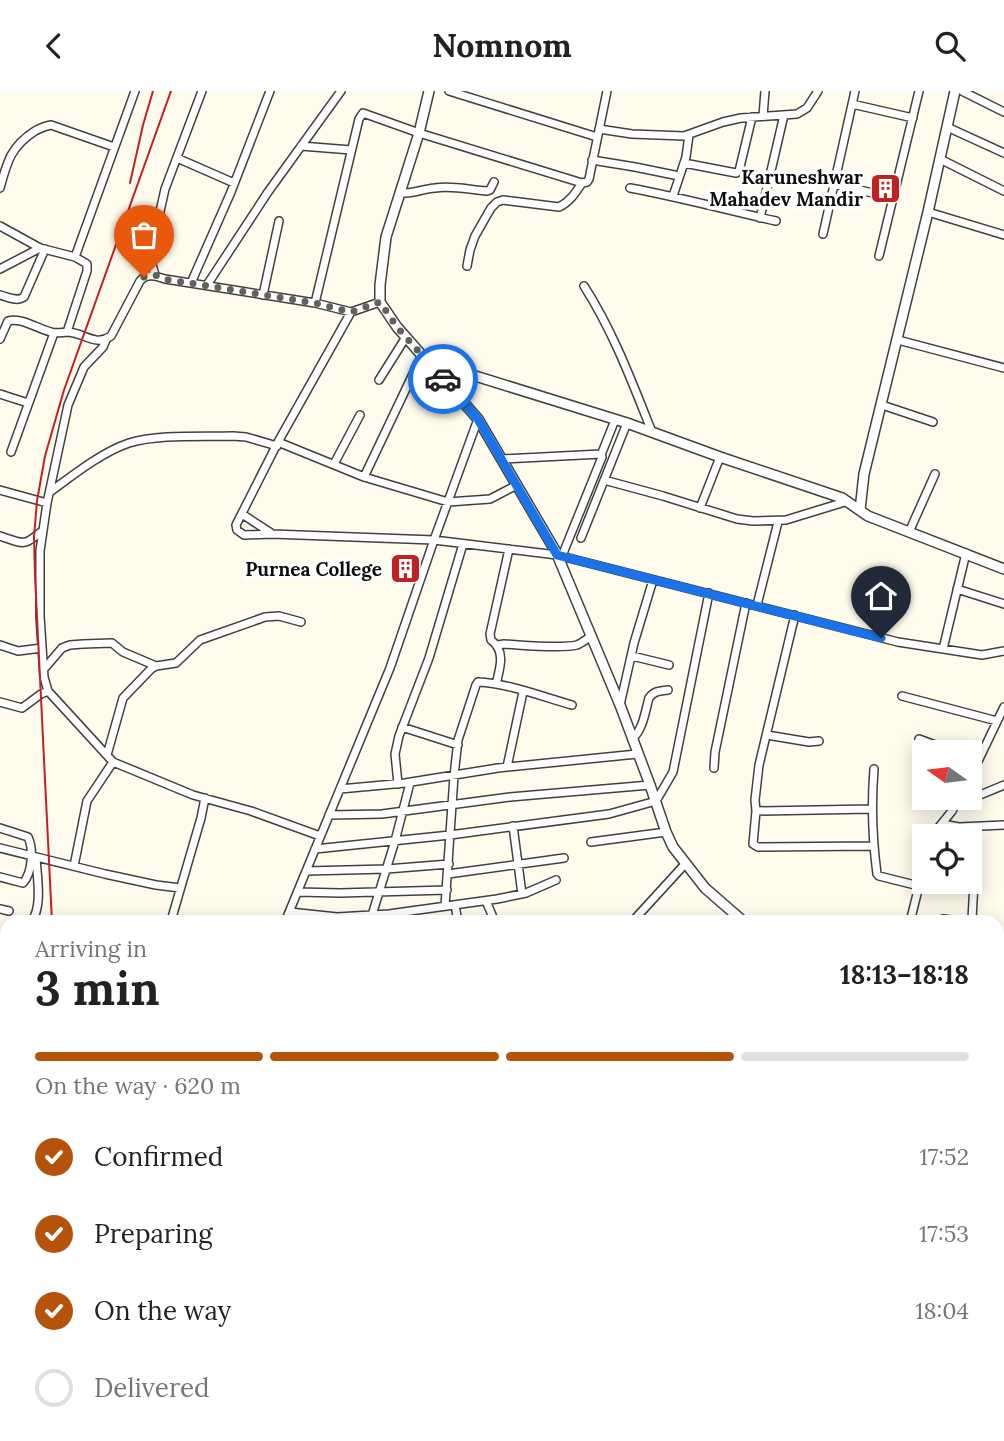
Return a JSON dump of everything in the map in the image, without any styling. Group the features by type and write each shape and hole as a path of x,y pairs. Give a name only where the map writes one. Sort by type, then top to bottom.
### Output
{"street":[{"path":"75,257 135,91"},
{"path":"155,275 150,257 164,189 202,91"},
{"path":"191,283 270,91"},
{"path":"207,285 268,192 341,91"},
{"path":"429,91 419,133 386,237 380,302 397,327 478,419 560,556 673,847 705,888 736,915"},
{"path":"449,91 598,133 676,136 689,135 723,121 797,114 807,108 818,91"},
{"path":"315,303 351,150 363,113 582,183 589,179 607,91"},
{"path":"763,116 765,91"},
{"path":"823,234 855,91"},
{"path":"879,256 919,91"},
{"path":"859,510 861,489 955,91"},
{"path":"962,91 1004,112"},
{"path":"852,104 913,118"},
{"path":"760,218 784,115"},
{"path":"684,163 736,173 752,117"},
{"path":"0,188 13,150 20,142 46,125 114,147"},
{"path":"947,127 1004,153"},
{"path":"673,196 684,163 689,135"},
{"path":"301,146 351,150"},
{"path":"177,157 234,183"},
{"path":"940,159 1004,191"},
{"path":"593,160 679,176"},
{"path":"400,193 414,193 436,187 487,191 494,182"},
{"path":"467,266 475,236 497,202 503,200 559,207 574,195 582,183"},
{"path":"835,184 893,198"},
{"path":"629,188 776,221"},
{"path":"928,212 1004,235"},
{"path":"263,295 279,221"},
{"path":"0,226 43,248 75,257 87,264 67,332"},
{"path":"0,268 43,248"},
{"path":"0,295 15,299 24,297 43,248"},
{"path":"320,836 251,811 193,795 113,762 48,691 41,648 40,551 47,503 68,405 84,367 111,336 144,277 155,275 164,279 315,303 351,312 380,302"},
{"path":"584,286 598,307 652,432"},
{"path":"351,312 236,525 237,530 244,535 434,540 560,556 898,642 982,655 1004,651"},
{"path":"0,316 54,333 67,332 99,341 106,340"},
{"path":"0,339 5,325 12,320"},
{"path":"11,452 54,333"},
{"path":"379,380 406,337"},
{"path":"898,340 1004,368"},
{"path":"364,477 422,355"},
{"path":"440,376 456,370 627,423 845,500 868,516 1004,569"},
{"path":"0,394 28,403"},
{"path":"882,405 933,422"},
{"path":"334,464 360,415"},
{"path":"288,915 390,668 478,419"},
{"path":"560,556 615,420"},
{"path":"581,538 627,423"},
{"path":"49,493 115,448 131,442 233,436 278,444 364,477 448,502 490,499 517,485"},
{"path":"502,459 601,455"},
{"path":"700,508 720,457"},
{"path":"909,532 935,474"},
{"path":"604,480 737,519 778,522 797,518 845,500 861,489"},
{"path":"0,490 47,503"},
{"path":"242,514 272,534"},
{"path":"757,605 778,522"},
{"path":"0,536 29,542 44,529"},
{"path":"398,784 396,754 402,727 429,658 463,544"},
{"path":"509,549 490,634 491,640 498,645 575,645 592,636"},
{"path":"943,649 966,553"},
{"path":"620,705 634,643 653,580"},
{"path":"957,589 1004,604"},
{"path":"315,849 609,814 656,801 673,772 709,593"},
{"path":"713,768 746,603"},
{"path":"795,615 759,765 753,843 758,847 873,846"},
{"path":"107,755 123,698 156,666 176,663 200,640 265,617 279,616 301,622"},
{"path":"44,669 62,648 70,645 112,643 123,652 156,666"},
{"path":"0,645 18,651 41,648"},
{"path":"496,684 501,663 498,645"},
{"path":"632,656 669,664"},
{"path":"445,906 458,745 476,685 482,682 496,684 572,705"},
{"path":"0,702 22,708 48,691"},
{"path":"632,739 640,730 649,698 658,691 668,691"},
{"path":"507,767 523,692"},
{"path":"902,695 997,721"},
{"path":"982,752 1004,707"},
{"path":"402,727 458,745"},
{"path":"767,735 809,742 819,741"},
{"path":"340,789 410,783 507,767 637,754"},
{"path":"74,866 87,801 113,762"},
{"path":"874,769 871,809 877,874 912,884"},
{"path":"410,783 372,915 486,901 522,894 556,880"},
{"path":"329,815 382,814 510,797 650,785"},
{"path":"982,795 1004,785"},
{"path":"173,915 205,798"},
{"path":"756,811 871,809"},
{"path":"942,824 951,810"},
{"path":"982,827 1004,825"},
{"path":"513,826 522,894"},
{"path":"0,828 28,837 31,844 38,906 36,915"},
{"path":"591,842 666,832"},
{"path":"0,848 105,874 180,888"},
{"path":"0,877 23,883 29,875 34,857"},
{"path":"448,874 564,858"},
{"path":"638,915 686,863"},
{"path":"306,871 449,864"},
{"path":"298,892 447,890"},
{"path":"912,915 917,894"},
{"path":"972,915 973,894"},
{"path":"486,901 492,915"},
{"path":"455,905 457,915"},
{"path":"290,912 318,915"}],"railway":[{"path":"130,183 153,91"},
{"path":"52,915 35,576 37,501 45,456 64,390 171,91"}],"way so far":[{"path":"144,277 155,275 164,279 315,303 351,312 380,302 397,327 443,379"}],"place":[{"name":"Karuneshwar Mahadev Mandir","path":"886,188"},
{"name":"Purnea College","path":"405,569"}],"route":[{"path":"443,379 478,419 557,555 881,638"}]}
